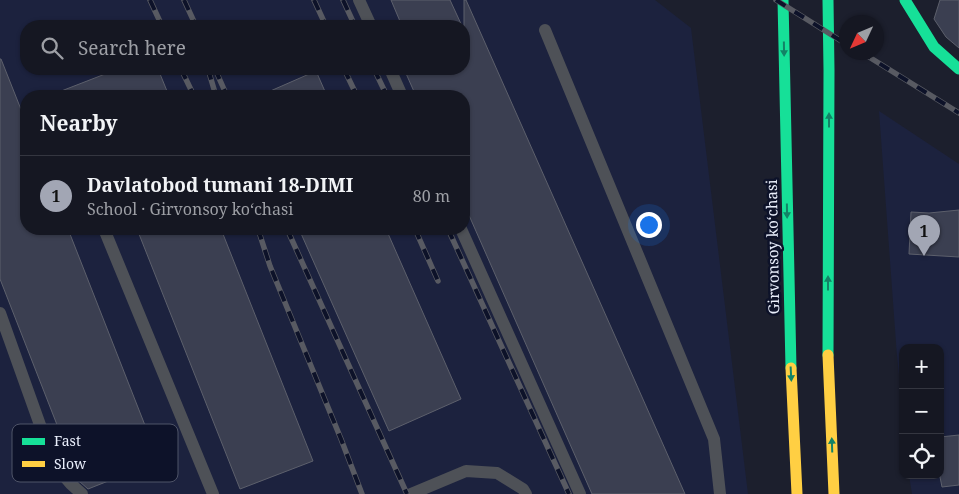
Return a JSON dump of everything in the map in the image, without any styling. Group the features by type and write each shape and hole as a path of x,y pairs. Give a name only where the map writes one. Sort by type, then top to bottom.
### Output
{"main road":[{"name":"Girvonsoy koʻchasi","path":"783,0 790,340 797,494"},
{"path":"828,0 827,338 834,494"},
{"path":"905,0 934,47 959,69"}],"lane":[{"path":"359,0 368,20"},
{"path":"545,30 714,439 720,494"},
{"path":"393,75 399,90"},
{"path":"106,235 213,494"},
{"path":"465,235 580,494"},
{"path":"0,313 40,424"},
{"path":"411,494 466,471 497,473 522,489 526,494"},
{"path":"69,482 82,494"}],"shaded area":[{"path":"0,0 655,0 691,28 748,494 0,494"},
{"path":"879,111 959,164 959,494 912,494 910,479 944,479 944,344 899,344 899,376"}],"building":[{"path":"391,0 450,0 459,20 399,20"},
{"path":"464,0 466,0 685,494 592,494 470,218 470,90 413,90 407,75 470,75 470,20 464,20"},
{"path":"940,0 959,0 959,48 946,37 934,19"},
{"path":"1,59 20,107 20,235 70,235 144,424 57,424 0,279"},
{"path":"103,75 160,75 167,90 64,90"},
{"path":"307,75 318,75 324,90 273,90"},
{"path":"959,210 959,257 909,254 911,212 929,213"},
{"path":"139,235 223,235 313,461 240,489"},
{"path":"302,235 389,235 461,399 389,431"},
{"path":"959,435 959,485 942,487 940,479 944,479 944,437"},
{"path":"80,482 106,482 88,489"}],"railway":[{"path":"150,0 159,20"},
{"path":"184,0 193,20"},
{"path":"314,0 323,20"},
{"path":"343,0 352,20"},
{"path":"776,0 839,40"},
{"path":"874,60 959,113"},
{"path":"184,75 191,90"},
{"path":"210,75 214,90"},
{"path":"218,75 224,90"},
{"path":"347,75 354,90"},
{"path":"377,75 384,90"},
{"path":"260,235 270,266 362,494"},
{"path":"290,235 407,494"},
{"path":"418,235 438,281"},
{"path":"451,235 569,494"}],"traffic: fast":[{"path":"783,0 791,368"},
{"path":"828,0 828,355"},
{"path":"905,0 934,47 959,69"}],"traffic: slow":[{"path":"828,355 834,494"},
{"path":"791,368 797,494"}],"place":[{"name":"Davlatobod tumani 18-DIMI","path":"924,256"}]}
